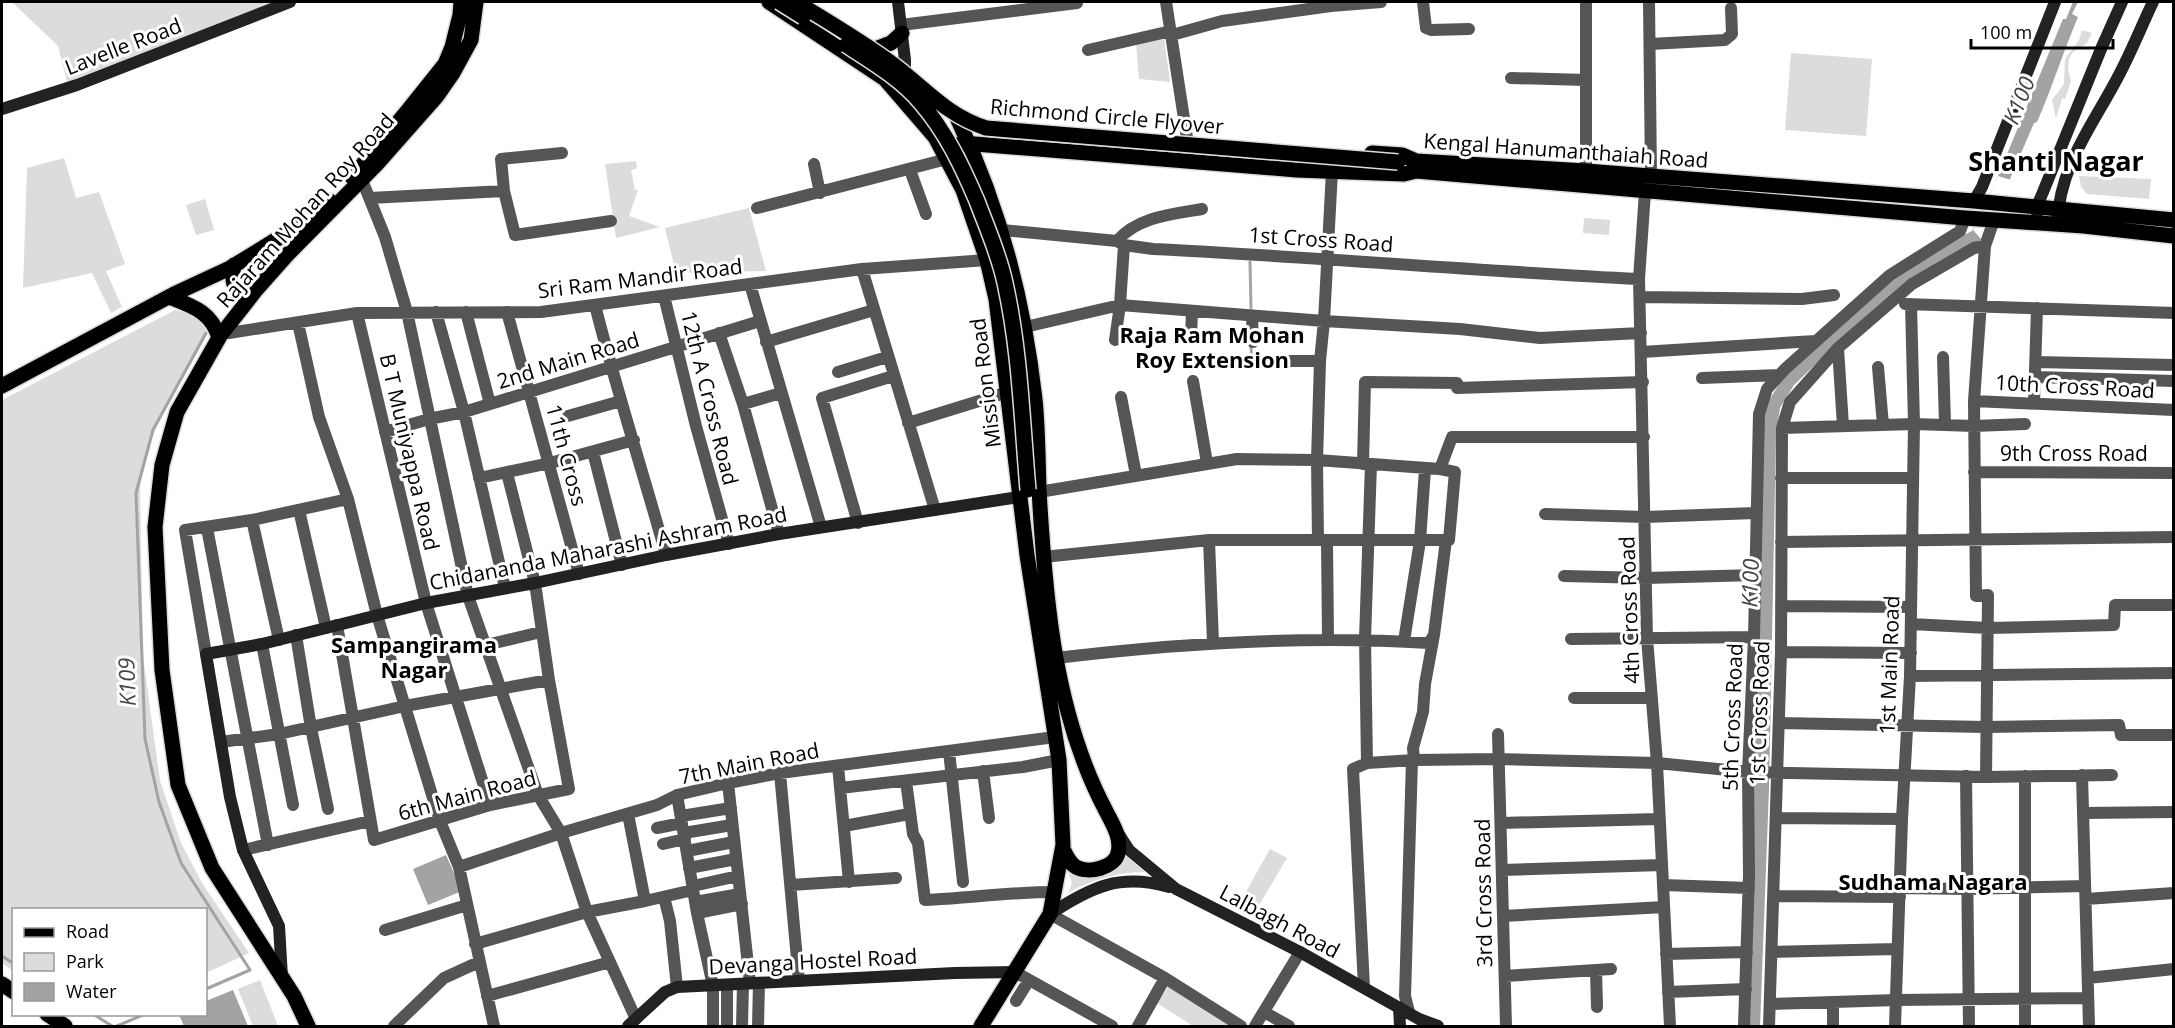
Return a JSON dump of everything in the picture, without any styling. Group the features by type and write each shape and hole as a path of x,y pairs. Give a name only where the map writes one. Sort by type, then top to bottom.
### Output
{"main road":[{"name":"Rajaram Mohan Roy Road","path":"2,386 172,296 234,266 322,208 363,165 444,64 452,48 462,2"},
{"name":"Rajaram Mohan Roy Road","path":"308,1026 282,976 212,868 180,790 162,670 155,527 162,465 177,412 222,334 250,297 287,255 362,180 437,96 471,40 476,2"},
{"name":"Mission Road","path":"769,2 885,79 941,147 963,190 987,260 996,299 1008,392 1043,557 1056,658 1066,712 1092,786 1117,832"},
{"name":"Richmond Circle Flyover","path":"779,2 891,75 921,102 975,131 996,136 1416,166"},
{"name":"Richmond Circle Flyover","path":"796,2 871,48 956,116 986,128 1399,166"},
{"path":"802,2 906,70 958,120 941,147"},
{"path":"875,49 891,43 902,29"},
{"name":"Richmond Circle Flyover","path":"921,102 958,157 1000,264 1010,307 1020,386 1029,493 1029,503 1022,516 1055,737"},
{"name":"Mission Road","path":"958,120 970,144 1002,230 1025,327 1035,401 1029,493"},
{"name":"Kengal Hanumanthaiah Road","path":"958,120 1251,145 1402,155 1416,166 1645,192 2036,222 2057,217 2174,220"},
{"name":"Kengal Hanumanthaiah Road","path":"941,147 970,144 1332,171 1404,174 1416,166 1586,171 2037,206 2057,217 2174,236"},
{"path":"234,266 232,281 234,288 242,295 250,297"},
{"path":"172,296 204,312 222,334"},
{"path":"981,1026 1022,976 1050,914 1063,849 1059,760 1055,737"},
{"path":"1063,849 1074,867 1095,870 1114,861 1118,854 1117,832"},
{"path":"50,1016 65,1026"}],"street":[{"name":"Lavelle Road","path":"2,109 86,82 290,2"},
{"path":"898,2 906,70 903,101"},
{"path":"1166,2 1187,138"},
{"path":"1088,50 1222,21 1331,4 1381,2"},
{"path":"1423,2 1426,28 1431,30 1469,29"},
{"path":"1586,2 1586,171"},
{"path":"1649,2 1652,176"},
{"path":"1987,202 1982,187 2055,2"},
{"path":"2036,222 2037,206 2122,2"},
{"path":"2057,217 2060,195 2071,163 2120,74 2153,2"},
{"path":"902,29 1077,3"},
{"path":"1650,44 1725,40 1732,34 1731,8"},
{"path":"1511,78 1586,80"},
{"path":"758,208 909,170 941,147"},
{"path":"562,153 501,159 504,191 515,235 611,221"},
{"path":"814,164 820,193"},
{"path":"909,170 926,214"},
{"path":"1328,639 1317,460 1320,361 1332,171"},
{"path":"362,180 386,237 407,312 468,596 538,795 561,833 587,912 610,962 632,1023 665,992 677,987 670,921 664,897"},
{"path":"370,198 504,191"},
{"name":"4th Cross Road","path":"1645,192 1640,279 1647,638 1657,763 1670,1026"},
{"path":"1115,340 1120,305 1120,243 1125,231 1158,217 1202,209"},
{"path":"1982,219 1985,246 1974,400 1974,472 1976,596 1988,595 1986,777"},
{"name":"5th Cross Road","path":"1746,989 1759,414 1767,389 1779,375 1890,275 1982,219"},
{"name":"1st Cross Road","path":"1002,230 1120,243 1153,249 1640,279"},
{"name":"1st Cross Road","path":"1770,1026 1776,818 1774,773 1779,723 1781,652 1782,428 1790,402 1843,341 1912,284 1974,248 1985,246"},
{"name":"Sri Ram Mandir Road","path":"222,334 357,313 541,312 862,269 987,260"},
{"path":"862,269 935,510"},
{"path":"750,284 822,527"},
{"path":"1641,297 1802,298 1834,295"},
{"name":"12th A Cross Road","path":"664,296 696,426 729,544"},
{"name":"1st Main Road","path":"1895,1026 1906,724 1911,653 1914,424 1911,304"},
{"path":"595,305 610,367 634,440 666,555"},
{"path":"1025,327 1120,305 1460,329 1540,338 1641,333"},
{"path":"1889,305 2174,312"},
{"path":"2034,403 2037,308"},
{"path":"766,342 874,310"},
{"path":"1191,338 1192,311"},
{"path":"436,312 464,412 505,588"},
{"path":"466,312 490,404"},
{"name":"11th Cross","path":"507,312 579,574"},
{"name":"B T Muniyappa Road","path":"357,313 426,603 489,805"},
{"path":"1252,316 1253,342"},
{"name":"2nd Main Road","path":"385,432 429,419 464,412 760,321"},
{"path":"298,323 319,417 348,499 377,615 440,821 459,867 494,1026"},
{"path":"1830,330 1843,341 1843,426"},
{"path":"719,333 743,404 779,534"},
{"path":"1642,352 1815,341"},
{"path":"838,372 887,357"},
{"path":"1943,357 1945,424"},
{"path":"1262,361 1320,361"},
{"path":"2036,362 2174,365"},
{"path":"1878,367 1883,424"},
{"path":"1702,378 1779,375"},
{"path":"858,523 822,398 894,376"},
{"path":"2035,377 2174,381"},
{"path":"1193,381 1207,463"},
{"path":"1367,763 1365,382 1456,383 1457,388 1643,382"},
{"path":"908,423 1008,392"},
{"path":"743,404 781,393"},
{"path":"1121,397 1136,475"},
{"name":"10th Cross Road","path":"1974,400 2174,410"},
{"path":"568,416 621,401"},
{"path":"1782,428 1883,424 1974,426 2025,424"},
{"path":"1440,469 1452,437 1644,438"},
{"path":"479,478 550,463 634,440"},
{"path":"592,452 622,565"},
{"path":"1029,493 1237,459 1317,460 1455,472 1452,527 1449,540 1209,540 1043,557"},
{"path":"1404,641 1419,541 1425,469"},
{"path":"221,742 311,728 405,706 549,680 535,583 507,472"},
{"name":"9th Cross Road","path":"1974,472 2174,473"},
{"path":"1781,478 1913,478"},
{"name":"Chidananda Maharashi Ashram Road","path":"206,654 262,644 426,603 666,555 1029,493"},
{"path":"282,976 279,926 243,850 230,797 185,530 252,520 348,499"},
{"path":"243,850 370,821 353,719 331,626 299,510"},
{"path":"1545,514 1645,517 1755,513"},
{"path":"252,520 279,640"},
{"path":"207,528 268,845"},
{"path":"1781,542 2174,537"},
{"path":"1209,540 1213,643"},
{"path":"1400,1026 1405,996 1413,748 1423,712 1446,540"},
{"path":"1564,576 1646,578 1756,575"},
{"path":"1911,624 1988,628 2114,625 2115,605 2174,605"},
{"path":"1781,606 1911,607"},
{"path":"486,645 541,632"},
{"path":"296,635 311,728 328,809"},
{"path":"1056,658 1134,648 1213,643 1365,639 1429,643 1434,635"},
{"path":"1570,639 1754,637"},
{"path":"262,644 293,805"},
{"path":"1781,652 1911,653"},
{"path":"1910,676 2174,673"},
{"name":"6th Main Road","path":"370,821 375,840 489,805 569,789 549,680"},
{"path":"1574,698 1652,698"},
{"path":"1779,723 1986,727 2119,725 2121,735 2174,735"},
{"name":"3rd Cross Road","path":"1498,734 1506,1026"},
{"name":"7th Main Road","path":"459,867 561,833 657,805 677,795 728,783 780,773 1055,737"},
{"path":"949,751 963,882"},
{"path":"1364,987 1353,769 1367,763 1498,759 1657,763 1774,773 1986,777 2112,775"},
{"path":"840,788 1059,760"},
{"path":"837,766 849,882"},
{"path":"983,771 989,818"},
{"path":"780,773 799,981"},
{"path":"2082,775 2089,1026"},
{"path":"1965,776 1969,1026"},
{"path":"2025,776 2025,1026"},
{"path":"906,781 909,814 913,834 918,843 925,900 962,899 1023,892 1055,892"},
{"path":"728,783 750,983 758,1026"},
{"path":"677,795 694,898 713,986 712,1026"},
{"path":"663,844 731,808"},
{"path":"2083,813 2174,812"},
{"path":"628,814 645,901"},
{"path":"844,826 909,814"},
{"path":"1776,818 1902,819"},
{"path":"1501,823 1659,819"},
{"path":"684,832 732,825"},
{"path":"657,828 734,842"},
{"name":"Lalbagh Road","path":"1117,832 1129,850 1176,888 1438,1026"},
{"path":"689,868 736,859"},
{"path":"1502,870 1662,865"},
{"path":"694,898 738,876"},
{"path":"791,885 896,878"},
{"path":"1176,888 1148,881 1125,881 1080,894 1050,914 1166,978 1240,1026"},
{"path":"1663,885 1749,888"},
{"path":"1774,896 2085,886"},
{"path":"2086,899 2174,892"},
{"path":"475,944 587,912 664,897 741,899"},
{"path":"385,930 467,905"},
{"path":"1503,916 1664,907"},
{"path":"1772,952 1897,949"},
{"path":"1255,1026 1300,952"},
{"path":"1666,954 1747,952"},
{"path":"395,1026 444,978 479,962"},
{"path":"487,996 610,962"},
{"path":"1504,976 1611,969"},
{"path":"2088,978 2174,969"},
{"path":"1596,970 1597,1007"},
{"name":"Devanga Hostel Road","path":"677,987 955,973 1022,976"},
{"path":"1016,1001 1022,976 1112,1026"},
{"path":"1138,1026 1166,978"},
{"path":"742,1026 750,983"},
{"path":"727,985 727,1026"},
{"path":"1668,992 1746,989 1744,1026"},
{"path":"1770,1004 2088,998"},
{"path":"1833,1002 1833,1026"},
{"path":"1404,1010 1410,1026"},
{"path":"1264,1012 1289,1026"}],"green space":[{"path":"12,2 275,2 67,82 58,46"},
{"path":"2082,30 2092,33 2087,43 2072,53 2069,59 2068,69 2071,81 2065,99 2062,98 2056,119 2052,100 2064,84 2065,59 2079,40"},
{"path":"1164,37 1170,82 1139,79 1136,44"},
{"path":"1791,53 1872,59 1866,136 1785,130"},
{"path":"64,158 76,198 99,192 125,264 106,271 122,307 111,313 92,273 23,288 27,168"},
{"path":"636,161 637,168 631,170 635,190 638,190 629,216 660,227 616,238 605,164"},
{"path":"2079,176 2151,179 2149,199 2087,194 2081,187"},
{"path":"205,199 214,230 196,235 186,205"},
{"path":"749,208 766,271 676,273 665,228"},
{"path":"1584,218 1610,220 1609,235 1583,233"},
{"path":"175,310 203,319 207,335 154,430 140,485 143,656 160,781 181,843 202,883 249,953 207,973 207,908 12,908 12,970 2,963 2,400"},
{"path":"1270,849 1287,858 1258,907 1243,897"},
{"path":"1123,853 1145,872 1125,873 1105,878 1068,893 1072,883 1068,872 1085,876 1098,873"},
{"path":"260,980 278,1026 253,1026 238,989"},
{"path":"1169,986 1232,1026 1193,1026 1157,1003"}],"water":[{"name":"K100","path":"2073,2 2078,2 2072,14 2078,17 2048,96 1980,241 1842,339 1794,385 1780,408 1776,435 1769,789 1760,1026 1748,1026 1761,429 1768,402 1784,376 1884,284 1945,245 1972,231 1995,183 2063,19 2066,19"},
{"path":"446,855 462,891 428,905 413,869"},
{"path":"233,990 248,1026 184,1026 179,1016 207,1016 207,1001"}],"pier":[{"path":"1998,176 2011,180 1982,240 1973,230"}],"waterway":[{"name":"K109","path":"1250,262 1251,308"},
{"name":"K109","path":"206,333 153,430 136,493 145,739 159,802 181,863 250,970 207,989"},
{"name":"K109","path":"1251,346 1252,365 1259,365"},
{"name":"K109","path":"2,956 12,963"},
{"name":"K109","path":"96,1016 112,1026"},
{"name":"K109","path":"117,1026 140,1016"}],"district":[{"name":"Shanti Nagar","path":"2056,160"},
{"name":"Raja Ram Mohan Roy Extension","path":"1212,346"},
{"name":"Sampangirama Nagar","path":"414,656"},
{"name":"Sudhama Nagara","path":"1933,881"}]}
